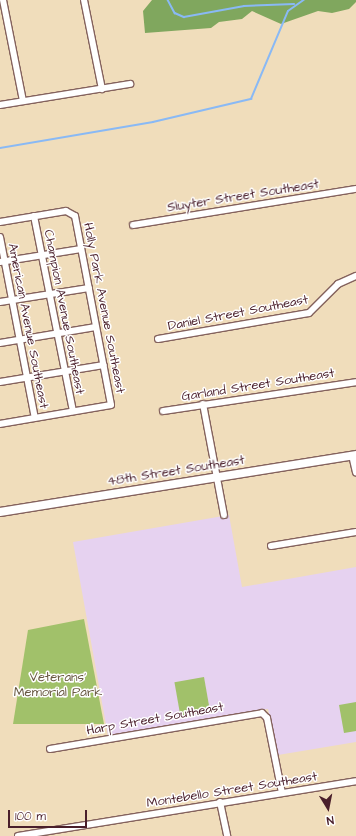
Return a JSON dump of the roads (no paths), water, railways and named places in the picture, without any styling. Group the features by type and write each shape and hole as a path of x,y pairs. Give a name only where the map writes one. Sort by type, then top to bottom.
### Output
{"street":[{"path":"3,0 23,101"},
{"path":"84,0 102,89"},
{"path":"0,105 130,84"},
{"name":"Sluyter Street Southeast","path":"133,224 356,189"},
{"name":"Holly Park Avenue Southeast","path":"34,216 66,211 75,216 111,405 73,412"},
{"path":"0,222 34,216"},
{"name":"Champion Avenue Southeast","path":"34,216 73,412"},
{"name":"American Avenue Southeast","path":"0,237 2,262 12,300 35,418"},
{"path":"2,262 81,249"},
{"name":"Daniel Street Southeast","path":"158,339 309,313 338,284 356,276"},
{"path":"0,302 89,288"},
{"path":"0,343 96,327"},
{"path":"0,382 104,365"},
{"name":"Garland Street Southeast","path":"163,411 356,382"},
{"path":"203,404 218,476 224,515"},
{"path":"0,424 73,412"},
{"path":"354,455 356,473"},
{"name":"48th Street Southeast","path":"0,512 354,455"},
{"path":"271,546 356,532"},
{"name":"Harp Street Southeast","path":"50,749 264,713 282,793"},
{"name":"Montebello Street Southeast","path":"18,836 356,781"},
{"path":"220,802 228,836"}],"waterway":[{"path":"168,0 175,13 184,17 244,6 294,4"},
{"path":"0,148 153,122 251,99 288,11 304,0"}],"park label":[{"name":"Veterans' Memorial Park","path":"58,686"}]}
